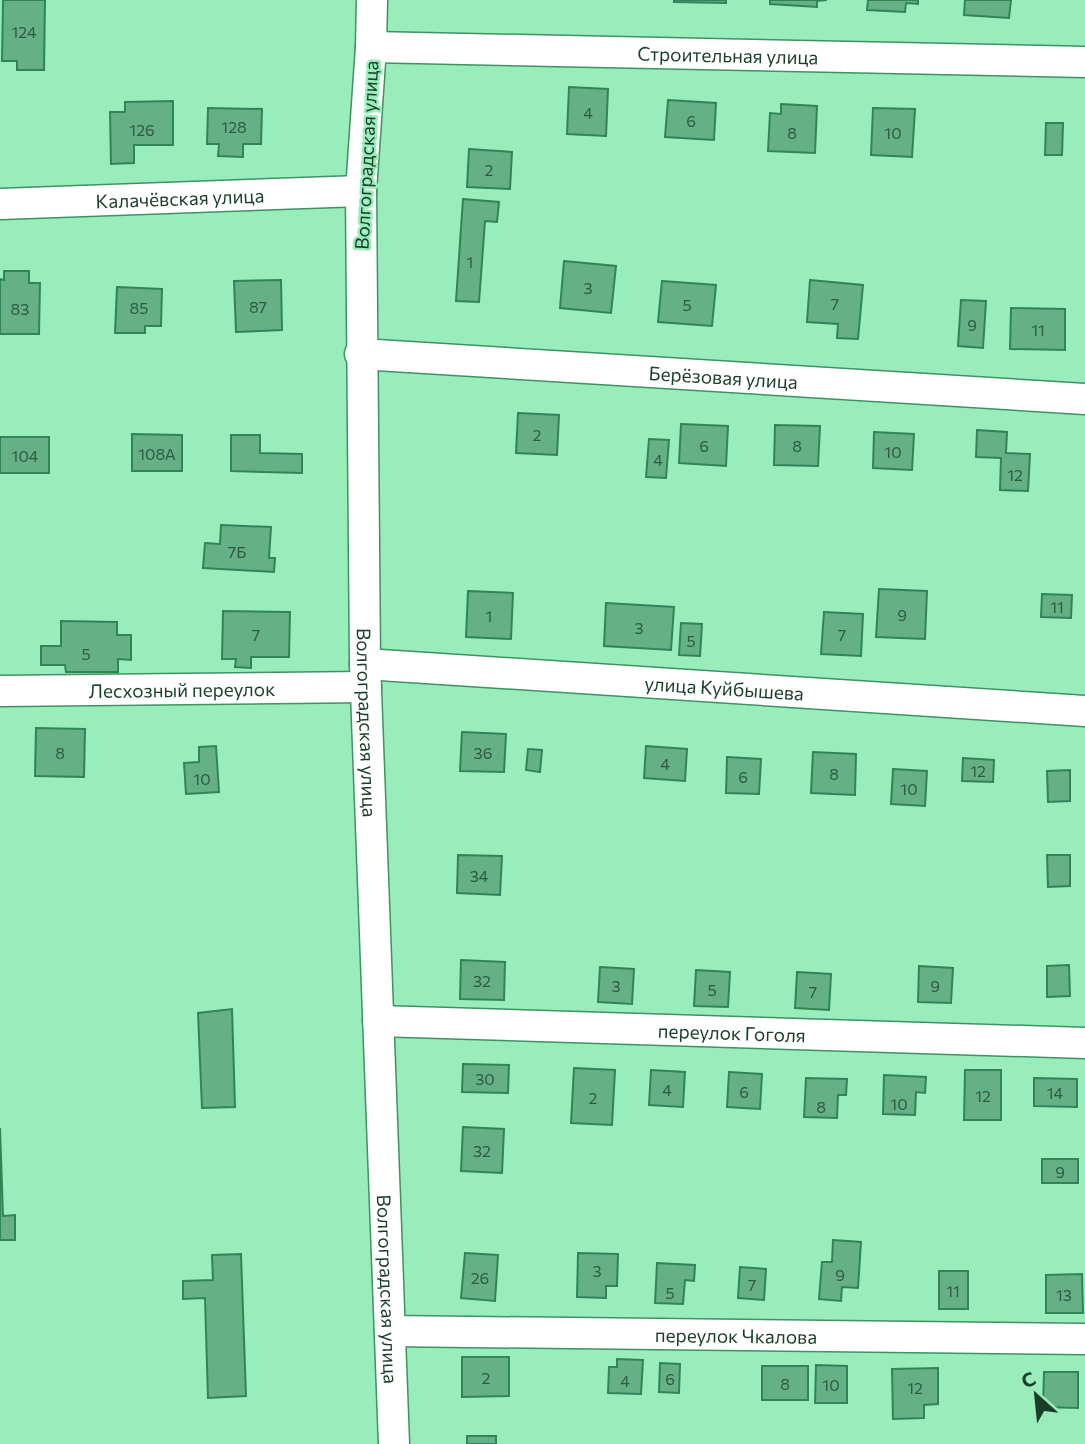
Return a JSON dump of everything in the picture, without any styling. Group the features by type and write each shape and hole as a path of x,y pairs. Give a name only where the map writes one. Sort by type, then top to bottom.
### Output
{"street":[{"name":"Волгоградская улица","path":"372,0 372,47 360,191 360,354 365,675 394,1444"},
{"name":"Строительная улица","path":"372,47 1085,62"},
{"name":"Калачёвская улица","path":"0,204 360,191"},
{"name":"Берёзовая улица","path":"360,354 1085,399"},
{"name":"Лесхозный переулок","path":"0,691 365,675"},
{"name":"улица Куйбышева","path":"365,675 1085,711"},
{"name":"переулок Гоголя","path":"378,1021 1085,1043"},
{"name":"переулок Чкалова","path":"390,1331 1085,1339"}],"building":[{"path":"3,0 45,0 44,70 17,70 17,61 2,61"},
{"path":"726,0 726,3 674,2"},
{"path":"770,0 827,0 817,1 817,7 770,4"},
{"path":"868,0 918,0 918,4 906,3 905,12 867,10"},
{"path":"965,0 1011,0 1009,18 964,15"},
{"path":"569,87 608,89 606,136 567,134"},
{"path":"668,100 716,103 714,140 665,137"},
{"path":"173,101 173,145 134,145 134,163 111,164 110,112 125,112 125,102"},
{"path":"781,104 817,106 815,153 768,151 770,113 781,114"},
{"path":"208,108 262,109 261,144 243,144 243,157 218,156 219,144 207,144"},
{"path":"873,108 915,109 912,157 871,155"},
{"path":"1046,123 1063,123 1062,155 1045,155"},
{"path":"469,149 512,152 510,189 467,187"},
{"path":"463,199 499,202 497,222 485,221 479,302 456,301"},
{"path":"564,261 616,266 611,313 560,308"},
{"path":"4,271 29,271 29,283 40,283 39,334 0,334 0,279 4,280"},
{"path":"281,280 282,330 236,332 234,281"},
{"path":"810,280 863,285 858,339 837,338 838,324 807,322"},
{"path":"662,281 716,285 712,326 658,322"},
{"path":"117,287 162,289 161,326 145,326 145,333 115,333"},
{"path":"961,300 986,301 983,348 958,346"},
{"path":"1011,308 1065,309 1065,350 1010,349"},
{"path":"518,413 559,415 557,455 516,453"},
{"path":"681,424 728,426 726,466 679,463"},
{"path":"775,425 820,426 818,466 774,465"},
{"path":"977,430 1007,432 1006,453 1030,454 1028,491 1000,490 1001,458 976,457"},
{"path":"874,432 914,434 912,470 873,468"},
{"path":"132,434 182,435 182,471 132,471"},
{"path":"231,435 260,435 260,453 302,454 302,473 231,471"},
{"path":"0,437 49,437 49,473 0,473"},
{"path":"649,439 669,440 666,478 646,477"},
{"path":"221,525 271,527 269,558 275,558 274,572 203,568 205,543 220,544"},
{"path":"879,589 927,591 925,639 876,637"},
{"path":"468,591 513,593 511,639 466,637"},
{"path":"1042,594 1072,595 1071,618 1041,617"},
{"path":"606,603 674,607 671,650 604,646"},
{"path":"223,611 290,612 289,657 251,657 251,668 235,667 236,659 222,659"},
{"path":"824,612 863,614 861,656 821,654"},
{"path":"61,621 117,622 117,635 131,635 131,660 118,659 118,672 66,672 65,665 41,665 41,646 61,646"},
{"path":"681,623 702,624 700,656 679,655"},
{"path":"36,728 85,729 84,777 35,776"},
{"path":"462,732 506,734 504,772 460,771"},
{"path":"216,746 219,792 186,794 184,763 199,762 199,747"},
{"path":"646,746 687,749 685,781 644,778"},
{"path":"528,749 542,750 540,772 526,770"},
{"path":"813,752 856,754 855,795 811,793"},
{"path":"727,757 761,759 759,794 726,793"},
{"path":"963,758 994,760 993,782 962,781"},
{"path":"893,769 927,771 925,806 891,804"},
{"path":"1070,770 1070,801 1048,802 1047,771"},
{"path":"458,855 502,856 500,895 457,893"},
{"path":"1047,855 1070,855 1070,886 1048,887"},
{"path":"461,960 505,962 504,1000 460,999"},
{"path":"1069,965 1070,996 1047,997 1047,966"},
{"path":"919,966 953,968 951,1003 918,1002"},
{"path":"600,967 634,969 632,1004 598,1002"},
{"path":"696,970 730,972 728,1007 694,1006"},
{"path":"797,972 831,974 829,1010 795,1008"},
{"path":"232,1009 235,1107 202,1108 198,1013"},
{"path":"463,1064 509,1065 508,1093 462,1092"},
{"path":"574,1068 615,1070 612,1125 571,1123"},
{"path":"651,1070 685,1072 683,1107 649,1105"},
{"path":"965,1070 1001,1070 1001,1120 964,1120"},
{"path":"729,1072 762,1074 760,1109 727,1107"},
{"path":"884,1075 926,1077 925,1093 916,1092 915,1115 883,1114"},
{"path":"806,1078 847,1079 846,1095 838,1095 837,1118 804,1117"},
{"path":"1034,1078 1077,1079 1077,1107 1034,1106"},
{"path":"463,1127 504,1129 502,1173 461,1171"},
{"path":"0,1128 3,1216 15,1215 15,1240 0,1240"},
{"path":"1042,1159 1078,1159 1078,1183 1042,1183"},
{"path":"833,1240 861,1242 858,1288 842,1287 841,1301 819,1299 822,1262 832,1262"},
{"path":"465,1253 498,1255 495,1301 461,1298"},
{"path":"578,1253 618,1254 617,1286 606,1286 606,1298 577,1297"},
{"path":"241,1254 246,1396 208,1398 205,1298 183,1299 183,1281 213,1280 212,1255"},
{"path":"657,1263 695,1265 694,1281 685,1280 683,1304 655,1303"},
{"path":"740,1267 766,1269 764,1300 738,1298"},
{"path":"939,1271 968,1271 968,1309 939,1309"},
{"path":"1082,1274 1083,1313 1046,1313 1046,1275"},
{"path":"462,1357 509,1357 509,1396 462,1397"},
{"path":"617,1359 643,1360 641,1394 608,1393 609,1367 617,1367"},
{"path":"660,1363 680,1364 679,1393 659,1392"},
{"path":"816,1365 847,1366 847,1403 815,1403"},
{"path":"762,1366 808,1366 808,1400 762,1400"},
{"path":"938,1368 938,1404 924,1405 924,1418 893,1419 892,1369"},
{"path":"1044,1372 1078,1372 1078,1408 1043,1407"},
{"path":"467,1436 496,1436 496,1444 467,1444"}]}
